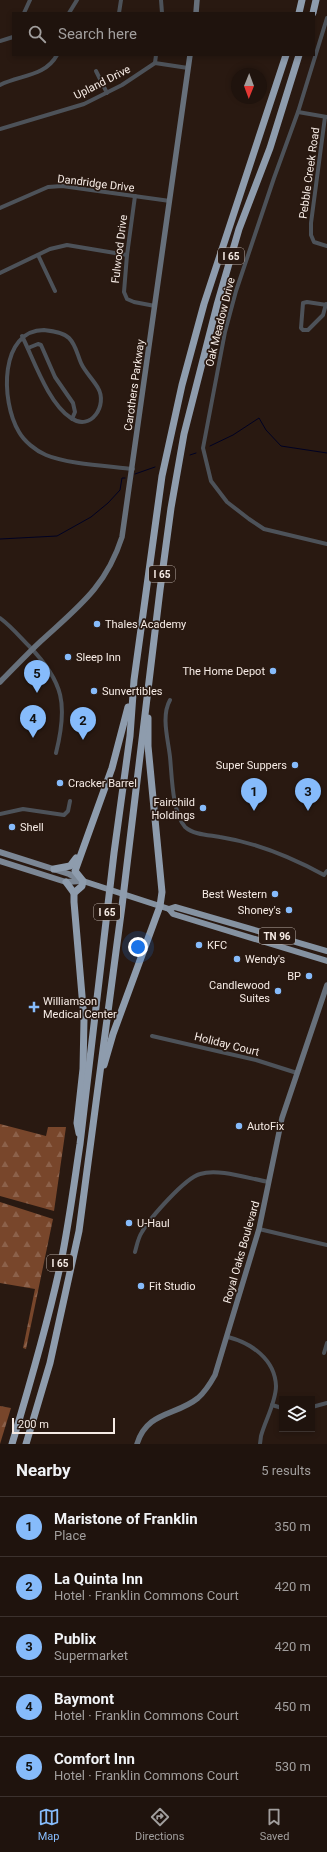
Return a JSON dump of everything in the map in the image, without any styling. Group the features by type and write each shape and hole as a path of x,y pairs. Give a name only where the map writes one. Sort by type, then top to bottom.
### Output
{"highway":[{"path":"298,12 302,0"},
{"path":"313,12 316,0"},
{"name":"I 65","path":"12,1444 38,1358 60,1262 80,1144 112,868 130,736 134,680 162,476 180,392 204,304 286,56"},
{"name":"I 65","path":"26,1444 50,1363 79,1231 93,1130 170,508 184,434 217,305 239,229 270,148 299,56"},
{"path":"74,893 82,886 83,881 75,871 112,768 125,722 134,680"},
{"path":"93,1130 104,1067 113,1034 160,906 162,892 148,746 148,686"},
{"path":"54,869 70,866 81,852"},
{"name":"TN 96","path":"83,881 170,909 174,914 327,961"},
{"path":"66,882 74,893 84,1019 83,1069 78,1123 80,1144"},
{"name":"TN 96","path":"170,909 175,907 327,951"}],"main road":[{"path":"196,12 197,0"},
{"name":"Carothers Parkway","path":"0,682 32,649 93,592 105,576 118,551 124,533 190,56"},
{"name":"Carothers Parkway","path":"0,687 7,675"},
{"path":"0,852 69,874 83,881"},
{"path":"0,861 66,882 83,881"},
{"name":"Royal Oaks Boulevard","path":"137,1444 144,1430 155,1419 189,1403 208,1387 221,1360 259,1229 282,1118 327,985"}],"street":[{"path":"24,12 30,0"},
{"path":"70,12 77,0"},
{"path":"119,12 121,0"},
{"path":"161,0 162,12"},
{"name":"Oak Meadow Drive","path":"327,18 298,112 236,291 220,353 203,448 211,481 227,502 264,529 327,544"},
{"path":"0,41 12,37"},
{"path":"0,85 36,73 48,66 55,56"},
{"path":"156,56 155,64 188,68"},
{"name":"Upland Drive","path":"0,129 84,104 107,93 155,64"},
{"path":"96,71 107,93"},
{"path":"298,112 326,117"},
{"name":"Pebble Creek Road","path":"326,117 311,222 311,235 314,242 327,246"},
{"name":"Dandridge Drive","path":"0,208 48,187 62,186 170,201"},
{"name":"Fulwood Drive","path":"135,196 127,255 124,292 127,299 134,302 155,306"},
{"path":"0,273 50,249 67,245 127,255"},
{"path":"38,255 56,290"},
{"path":"303,303 326,304 323,315 308,330 303,330 301,328 303,303"},
{"path":"22,336 46,387 72,419 78,422 93,418 99,412 101,397 98,388 80,362 75,346 68,337 57,332 38,331 22,336 16,340 8,350 4,370 6,396 19,432 28,442 45,455 66,460 133,469"},
{"path":"28,348 38,344 42,345 55,377 73,403 75,412 72,419"},
{"path":"0,618 48,667 59,687 62,728 56,753"},
{"path":"170,700 165,712 172,776 176,807 185,826 196,833 232,839 273,850 324,875 327,871"},
{"path":"0,814 23,808 64,815 68,811 70,801"},
{"name":"Holiday Court","path":"152,1036 250,1059 297,1072"},
{"path":"135,1252 142,1231 185,1183 199,1174 212,1172 269,1182"},
{"path":"259,1229 327,1245"},
{"path":"228,1337 244,1341 268,1362 273,1372 276,1387 260,1444"},
{"path":"324,1353 327,1342"},
{"path":"315,1406 327,1403"},
{"path":"272,1405 279,1407"}],"green space":[{"path":"0,1124 46,1136 48,1127 66,1127 54,1211 0,1196"},
{"path":"0,1202 53,1219 26,1349 23,1348 35,1289 0,1283"},
{"path":"0,1406 11,1408 0,1444"}],"waterway":[{"path":"210,446 233,435 259,418 266,430 281,446 327,453"},
{"path":"190,455 196,453"},
{"path":"135,474 155,467"},
{"path":"0,539 57,536 91,517 108,503 120,490 122,478 125,478"}],"place":[{"name":"Thales Academy","path":"97,624"},
{"name":"Sleep Inn","path":"68,657"},
{"name":"The Home Depot","path":"273,671"},
{"name":"Sunvertibles","path":"94,691"},
{"name":"Comfort Inn","path":"37,693"},
{"name":"Baymont","path":"33,738"},
{"name":"La Quinta Inn","path":"83,740"},
{"name":"Super Suppers","path":"295,765"},
{"name":"Cracker Barrel","path":"60,783"},
{"name":"Fairchild Holdings","path":"203,808"},
{"name":"Maristone of Franklin","path":"254,811"},
{"name":"Publix","path":"308,811"},
{"name":"Shell","path":"12,827"},
{"name":"Best Western","path":"275,894"},
{"name":"Shoney's","path":"289,910"},
{"name":"KFC","path":"199,945"},
{"name":"Wendy's","path":"237,959"},
{"name":"BP","path":"309,976"},
{"name":"Candlewood Suites","path":"278,991"},
{"name":"Williamson Medical Center","path":"34,1007"},
{"name":"AutoFix","path":"239,1126"},
{"name":"U-Haul","path":"129,1223"},
{"name":"Fit Studio","path":"141,1286"}]}
